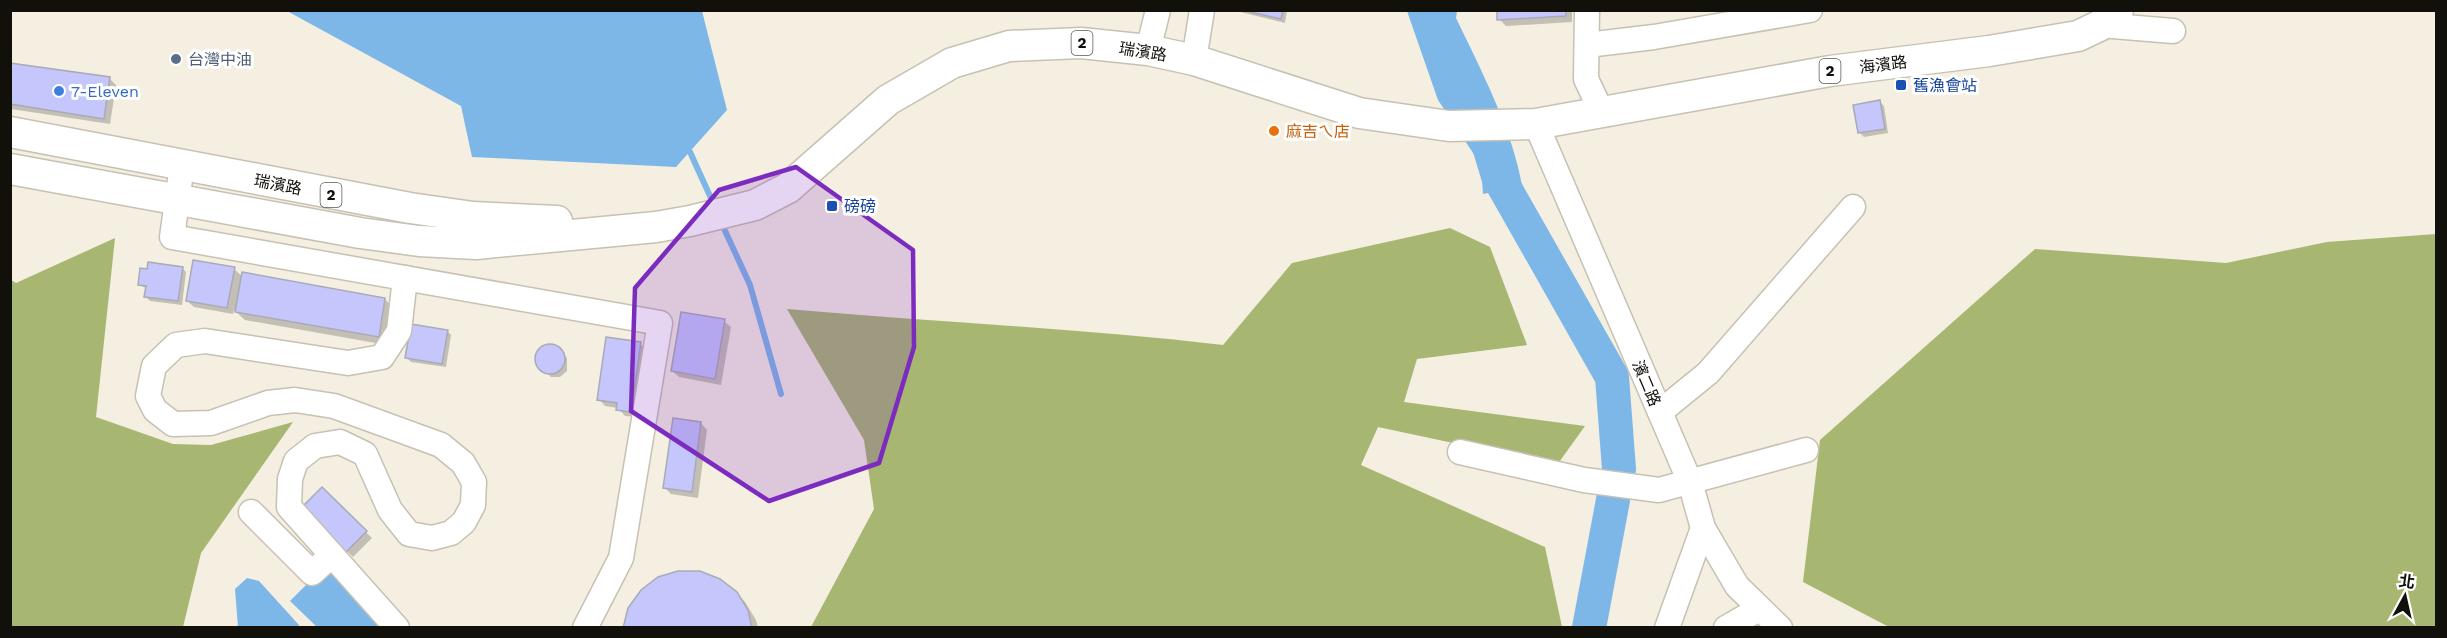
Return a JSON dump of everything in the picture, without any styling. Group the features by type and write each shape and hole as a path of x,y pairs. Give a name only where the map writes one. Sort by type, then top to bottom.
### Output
{"main road":[{"name":"海濱路","path":"1536,124 1830,71 1989,51 2078,36 2109,18"},
{"name":"瑞濱路","path":"10,169 360,233 430,241 476,244 656,227 690,222 755,205 788,188 888,100 952,63 1009,46 1082,43 1148,50 1194,60 1359,113 1449,126 1536,124"},
{"name":"瑞濱路","path":"10,132 350,198 462,215 656,227"}],"street":[{"path":"1148,50 1158,10"},
{"path":"1194,60 1202,10"},
{"path":"1587,10 1586,79 1602,113"},
{"path":"1587,45 1654,37 1763,15 1810,10"},
{"path":"2109,18 2173,31"},
{"name":"濱二路","path":"1536,124 1690,482 1703,528 1737,586 1780,627"},
{"path":"182,165 172,237 660,323 621,558 585,627"},
{"path":"1660,412 1708,373 1853,207"},
{"path":"397,627 289,507 290,479 296,461 315,446 340,442 365,454 390,510 410,534 432,538 451,533 464,522 473,505 474,482 464,463 441,445 334,406 295,400 268,403 211,423 173,424 155,410 148,396 154,366 176,345 205,341 348,363 382,357 399,331 405,278"},
{"path":"1460,452 1584,480 1659,490 1806,450"},
{"path":"251,512 312,573 332,555"},
{"path":"1667,627 1703,528"},
{"path":"1726,627 1759,609"}],"highlighted area":[{"path":"796,167 913,250 914,347 879,463 769,501 631,411 635,288 719,190"}],"green space":[{"path":"1450,228 1490,247 1527,345 1417,359 1404,402 1585,426 1557,465 1378,427 1361,465 1545,547 1562,627 811,627 874,509 864,440 787,309 1114,334 1223,345 1292,263"},
{"path":"2436,234 2436,627 1889,627 1803,582 1820,440 2035,249 2226,263 2327,242"},
{"path":"115,238 96,417 173,444 211,445 293,422 201,553 183,627 11,627 11,280 16,283"}],"water":[{"path":"287,11 702,11 727,110 676,167 472,157 461,106"},
{"path":"1407,11 1457,11 1456,18 1503,122 1518,165 1522,186 1483,194 1481,165 1438,100"},
{"path":"327,564 385,627 317,627 290,601"},
{"path":"247,578 259,581 299,625 296,628 238,627 235,589"}],"building":[{"path":"1242,10 1283,10 1281,19"},
{"path":"1497,10 1566,10 1566,16 1497,20"},
{"name":"7-Eleven","path":"10,63 110,77 104,119 10,104"},
{"path":"1880,100 1885,129 1858,133 1853,105"},
{"path":"193,260 235,267 227,308 186,301"},
{"path":"148,262 183,267 178,301 144,297 146,286 138,285 140,268 147,269"},
{"path":"242,272 385,298 379,337 235,312"},
{"path":"681,312 725,319 715,379 671,371"},
{"path":"411,324 448,330 442,364 405,358"},
{"path":"606,337 641,342 631,412 616,410 617,403 597,400"},
{"path":"550,344 561,348 565,359 561,370 550,374 539,370 535,359 539,348"},
{"path":"673,418 701,422 692,492 663,488"},
{"path":"322,487 367,531 346,552 301,508"},
{"path":"678,571 700,571 720,579 737,592 748,610 752,628 623,628 628,608 641,590 658,577"}],"waterway":[{"path":"1489,146 1498,176 1612,377 1619,469"},
{"path":"690,152 715,207"},
{"path":"721,222 750,285 781,394"},
{"path":"1589,628 1613,500"}],"place":[{"name":"台灣中油","path":"176,59"},
{"name":"舊漁會站","path":"1901,85"},
{"name":"7-Eleven","path":"59,91"},
{"name":"麻吉ㄟ店","path":"1274,131"},
{"name":"磅磅","path":"832,206"}]}
